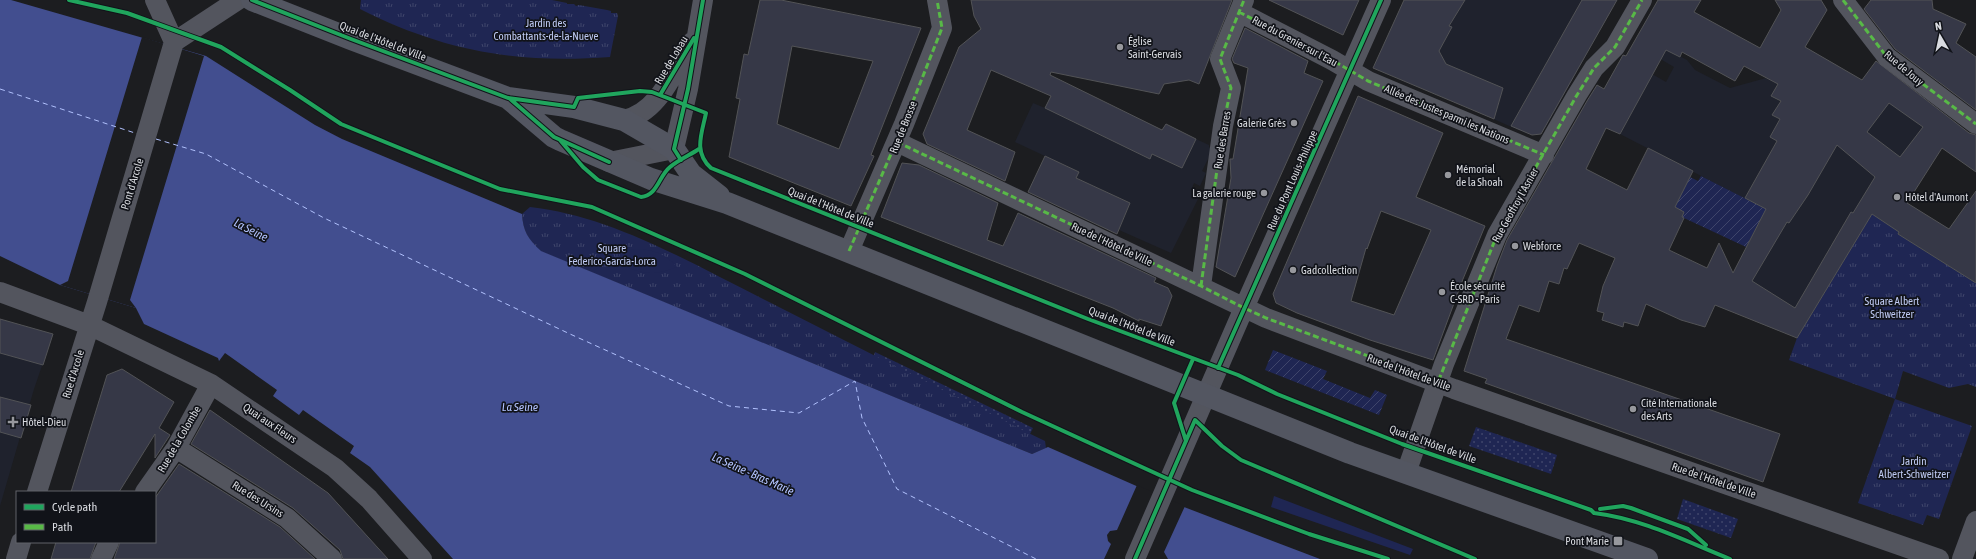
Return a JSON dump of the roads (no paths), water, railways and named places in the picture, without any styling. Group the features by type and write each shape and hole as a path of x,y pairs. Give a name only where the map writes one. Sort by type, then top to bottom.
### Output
{"main road":[{"name":"Quai de l'Hôtel de Ville","path":"252,0 508,98 574,108 624,120 674,149 691,174 727,203"},
{"name":"Quai de l'Hôtel de Ville","path":"508,98 554,137 651,179 727,203 1350,453 1647,559"}],"street":[{"path":"158,5 174,42 238,0"},
{"name":"Rue de Lobau","path":"674,149 703,0"},
{"name":"Rue de Brosse","path":"849,251 896,142 942,28 937,0"},
{"name":"Rue du Pont Louis-Philippe","path":"1134,559 1181,455 1244,308 1351,71 1381,0"},
{"name":"Rue Geoffroy l'Asnier","path":"1406,473 1438,382 1497,235 1594,68 1615,47 1642,0"},
{"name":"Rue de Jouy","path":"1843,0 1887,57 1976,124"},
{"name":"Rue du Grenier sur l'Eau","path":"1242,6 1351,71"},
{"name":"Rue des Barres","path":"1201,286 1223,126 1231,88 1220,59 1242,6"},
{"name":"Rue de Lobau","path":"624,120 637,117 660,95 697,33"},
{"name":"Pont d'Arcole","path":"89,325 174,42"},
{"name":"Allée des Justes parmi les Nations","path":"1351,71 1368,81 1544,155"},
{"name":"Rue de l'Hôtel de Ville","path":"896,142 1201,286 1244,308 1333,344 1939,559"},
{"path":"610,162 674,149"},
{"name":"Quai aux Fleurs","path":"0,292 89,325 212,384 341,473 369,499 422,559"},
{"name":"Rue d'Arcole","path":"37,491 89,325"},
{"name":"Rue de la Colombe","path":"146,491 176,448 212,384"},
{"name":"Rue des Ursins","path":"176,448 287,518 332,559"},
{"path":"1962,559 1976,522"},
{"path":"16,559 22,543"},
{"path":"101,559 109,543"}],"water":[{"name":"La Seine","path":"0,0 11,0 206,56 315,125 342,139 522,214 527,234 541,251 1032,454 1048,447 1184,507 1320,559 453,559 370,467 350,453 354,446 303,410 299,415 273,396 277,390 225,353 219,361 218,358 144,324 136,308 60,285 0,256"}],"place":[{"name":"Église Saint-Gervais","path":"1120,47"},
{"name":"Galerie Grès","path":"1294,123"},
{"name":"Mémorial de la Shoah","path":"1448,175"},
{"name":"La galerie rouge","path":"1264,193"},
{"name":"Hôtel d'Aumont","path":"1897,197"},
{"name":"Webforce","path":"1515,246"},
{"name":"Gadcollection","path":"1293,270"},
{"name":"École sécurité C-SRD - Paris","path":"1442,292"},
{"name":"Cité Internationale des Arts","path":"1633,409"},
{"name":"Hôtel-Dieu","path":"13,422"},
{"name":"Pont Marie","path":"1618,541"}],"park label":[{"name":"Jardin des Combattants-de-la-Nueve","path":"546,29"},
{"name":"Square Federico-García-Lorca","path":"612,254"},
{"name":"Square Albert Schweitzer","path":"1892,307"},
{"name":"Jardin Albert-Schweitzer","path":"1914,467"}],"water label":[{"name":"La Seine - Bras Marie","path":"753,474"}]}
